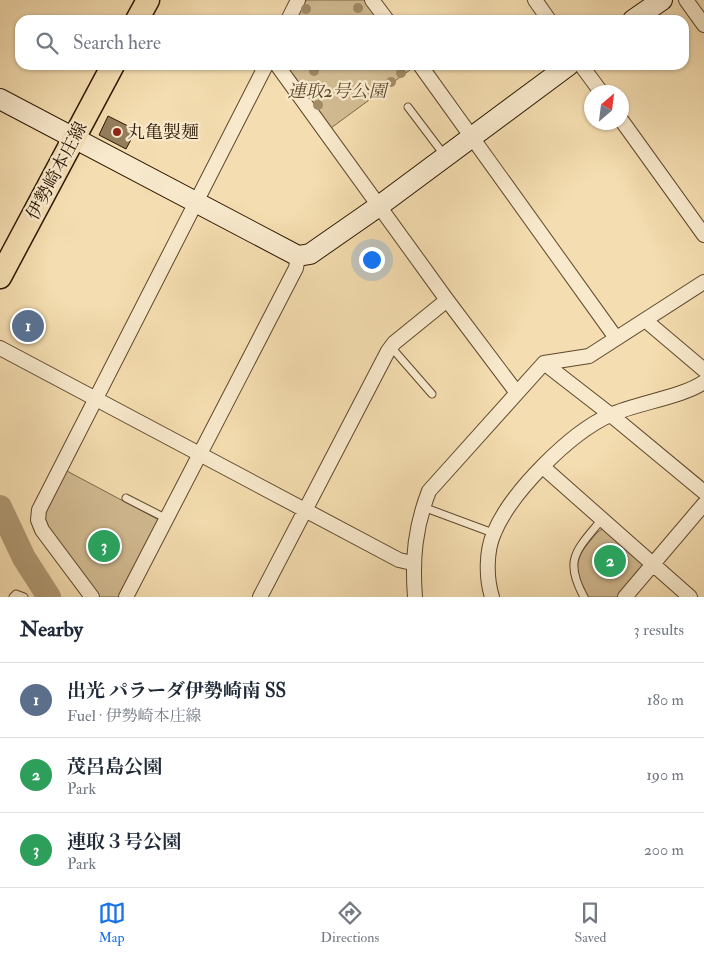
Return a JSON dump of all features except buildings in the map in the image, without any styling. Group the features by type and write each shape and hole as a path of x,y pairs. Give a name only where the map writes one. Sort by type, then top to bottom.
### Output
{"main road":[{"path":"140,15 148,0"},
{"name":"伊勢崎本庄線","path":"0,277 110,70"}],"street":[{"path":"290,15 298,0"},
{"path":"372,0 383,15"},
{"path":"535,0 546,15"},
{"path":"640,15 662,0"},
{"path":"686,0 704,25"},
{"path":"92,597 42,530 38,520 39,510 263,70"},
{"path":"281,70 447,300 517,393"},
{"path":"424,70 616,338"},
{"path":"0,99 298,256 310,254 379,206 562,70"},
{"path":"585,70 596,85"},
{"path":"628,130 704,235"},
{"path":"126,597 296,268 298,256"},
{"path":"416,597 412,563 413,549 423,507 429,491 544,363 589,356 704,282"},
{"path":"260,597 391,347 447,300"},
{"path":"645,320 704,370"},
{"path":"0,348 399,560 412,563"},
{"path":"544,363 611,415 704,492"},
{"path":"492,597 488,568 493,533 518,494 543,467 572,438 611,415 704,382"},
{"path":"543,467 690,597"},
{"path":"625,597 704,504"}],"lane":[{"path":"408,107 446,157"},
{"path":"391,347 432,394"},
{"path":"126,498 168,518"},
{"path":"423,507 493,533"},
{"path":"584,597 574,579 573,562 581,544 602,519"},
{"path":"13,597 16,594 24,597"}],"green space":[{"path":"306,0 366,0 377,15 298,15"},
{"name":"連取2号公園","path":"290,70 410,70 331,128"},
{"path":"65,470 159,520 120,597 99,597 77,570 44,520 43,512"},
{"path":"606,528 641,559 643,566 617,597 588,597 578,574 578,561 594,536"}],"waterway":[{"path":"0,507 24,558 49,597"}],"place":[{"name":"丸亀製麺","path":"117,132"},
{"name":"出光 パラーダ伊勢崎南 SS","path":"28,326"},
{"name":"連取３号公園","path":"104,546"},
{"name":"茂呂島公園","path":"610,561"}]}
